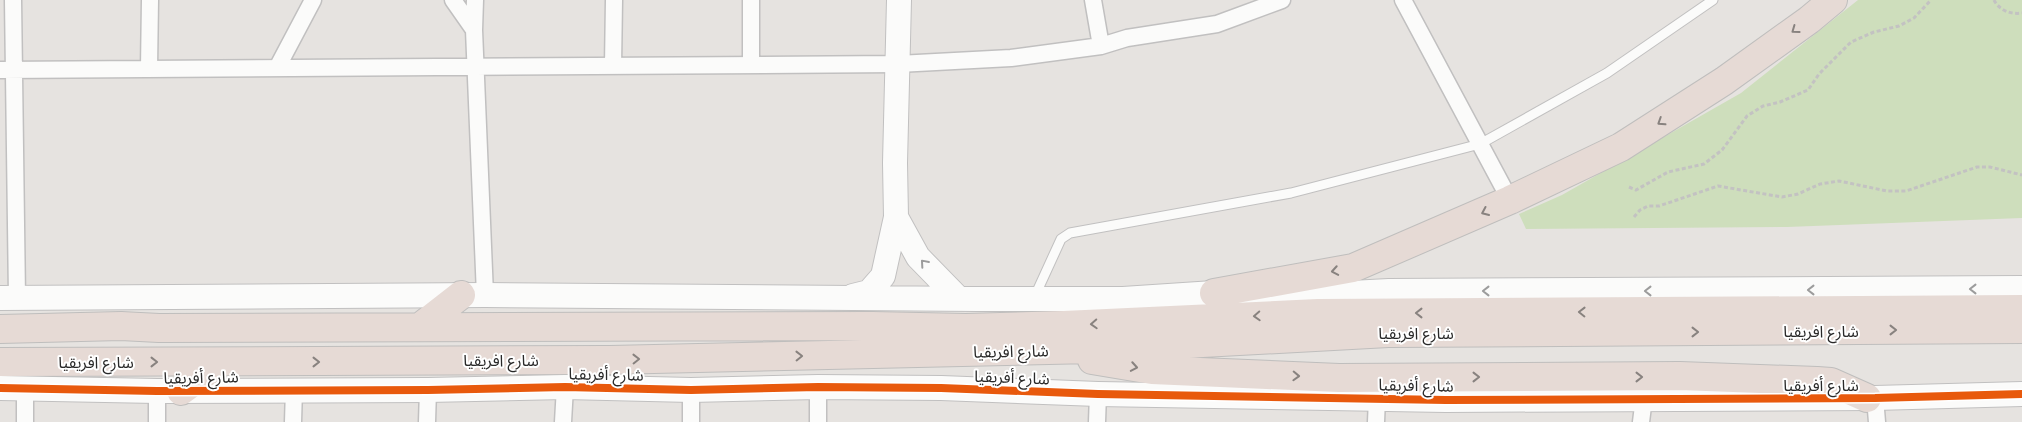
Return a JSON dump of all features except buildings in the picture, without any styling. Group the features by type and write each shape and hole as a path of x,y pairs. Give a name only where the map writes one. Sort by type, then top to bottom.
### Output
{"highway":[{"path":"1214,293 1353,268 1510,200 1621,147 1724,81 1809,20 1833,0"},
{"path":"420,327 473,295"},
{"name":"شارع افريقيا","path":"0,362 610,360 1092,349 1630,322 2022,309"},
{"name":"شارع افريقيا","path":"0,329 121,326 872,326 966,328 1318,313 1630,322 2022,329"},
{"path":"1034,350 1152,370 1339,378 1680,376 1817,381 1831,382 1873,406"},
{"path":"169,391 221,362"}],"street":[{"path":"14,0 7,70 8,298 473,295 1123,299 1214,293 1313,294 1389,291 2022,288"},
{"path":"149,68 150,0"},
{"path":"277,68 313,0"},
{"path":"453,0 474,30"},
{"path":"473,295 475,0"},
{"path":"613,66 614,0"},
{"path":"751,0 751,65"},
{"path":"850,297 869,292 883,276 896,217 895,163 899,0"},
{"path":"1093,0 1101,46"},
{"path":"7,70 898,64 1011,58 1101,46 1127,38 1217,24 1282,0"},
{"path":"1403,0 1510,200"},
{"path":"896,217 918,257 958,298"},
{"path":"563,422 565,387"},
{"name":"شارع أفريقيا","path":"0,388 169,391 294,389 428,390 565,387 691,390 818,387 941,388 1098,394 1446,400 1644,398 1873,406 2022,394"},
{"path":"818,387 818,422"},
{"path":"25,388 25,422"},
{"path":"293,422 294,389"},
{"path":"427,422 428,390"},
{"path":"691,390 691,422"},
{"path":"157,422 169,391"},
{"path":"1097,422 1098,394"},
{"path":"1376,422 1377,398"},
{"path":"1640,422 1644,398"}],"lane":[{"path":"1034,298 1061,239 1070,233 1291,193 1480,144 1607,73 1713,0"}],"path":[{"path":"1629,186 1636,190 1668,172 1704,164 1722,150 1747,116 1764,106 1780,102 1808,90 1819,74 1851,42 1874,32 1899,26 1914,18 1931,0"},
{"path":"1994,0 2006,12 2022,13"},
{"path":"1634,217 1640,210 1648,206 1659,206 1718,186 1782,197 1798,194 1820,184 1840,181 1887,191 1906,191 1977,167 1990,167 2022,175"}],"green space":[{"path":"1858,0 2022,0 2022,218 1787,227 1526,229 1519,214 1562,195 1741,93"}],"cycle path":[{"path":"0,388 157,391 428,390 565,387 691,390 818,387 941,388 1098,394 1446,400 1875,398 2022,394"}]}
